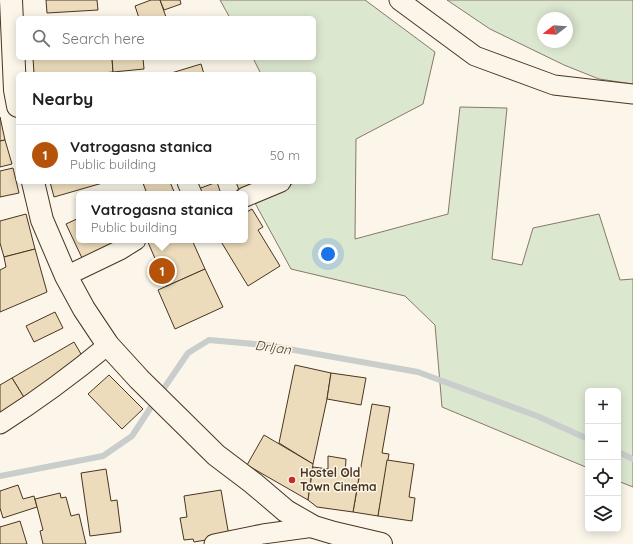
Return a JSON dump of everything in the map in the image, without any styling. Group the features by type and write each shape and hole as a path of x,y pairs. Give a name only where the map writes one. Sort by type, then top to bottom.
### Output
{"main road":[{"path":"11,0 16,79"},
{"path":"33,184 42,220 66,276 84,309 108,345 139,379 216,455 286,510 314,527 381,544"}],"street":[{"path":"399,0 475,56 554,85 633,94"},
{"path":"248,196 276,184"},
{"path":"66,276 131,243"},
{"path":"0,424 30,405 76,372 108,345"},
{"path":"214,544 263,534 314,527"}],"green space":[{"path":"220,0 365,0 435,52 423,104 356,139 355,239 448,214 460,107 507,108 492,259 522,265 533,228 599,214 620,280 633,279 633,487 621,482 621,388 585,388 585,467 442,407 435,325 405,296 291,269 255,203 292,184 316,184 316,72 260,72 254,60 316,60 316,16 229,16"},
{"path":"447,0 633,0 633,84 599,79 564,65 490,29"}],"building":[{"path":"46,0 97,0 98,10 47,13"},
{"path":"151,0 160,0 166,16 138,16 135,6"},
{"path":"160,0 180,0 181,4 164,10"},
{"path":"33,60 112,60 113,72 34,72"},
{"path":"112,60 143,60 144,69 113,72"},
{"path":"201,64 203,72 175,72"},
{"path":"0,117 5,140 0,141"},
{"path":"5,140 12,164 0,167 0,141"},
{"path":"13,168 19,193 0,197 0,171"},
{"path":"51,184 99,184 54,197"},
{"path":"143,184 171,184 174,191 146,191"},
{"path":"212,184 218,184 220,191 199,191 198,189"},
{"path":"237,184 256,184 239,190"},
{"path":"252,209 263,227 258,230 280,266 248,286 222,243 248,243 248,211"},
{"path":"26,214 35,249 4,257 0,243 0,221"},
{"path":"76,219 76,243 112,243 82,258 66,224"},
{"path":"148,243 193,243 205,269 167,286"},
{"path":"35,249 47,292 0,312 0,270 6,267 4,257"},
{"path":"205,269 223,307 175,329 158,290"},
{"path":"55,312 63,328 34,342 26,326"},
{"path":"74,342 84,359 25,399 12,378"},
{"path":"295,365 331,373 313,464 279,443"},
{"path":"331,373 366,378 361,405 327,399"},
{"path":"109,375 143,409 122,429 88,394"},
{"path":"12,378 25,399 0,415 0,385"},
{"path":"372,404 390,407 382,453 389,454 378,516 353,512"},
{"name":"Hostel Old Town Cinema","path":"264,435 313,464 308,500 247,465"},
{"path":"328,456 346,459 345,474 359,477 353,512 317,507 308,500 313,467 328,469"},
{"path":"387,460 414,464 409,497 415,498 412,521 378,516"},
{"path":"106,469 111,501 117,500 121,532 90,536 81,473"},
{"path":"18,485 23,499 34,496 37,507 3,518 0,508 0,491"},
{"path":"221,490 229,536 194,542 193,539 184,540 180,518 187,517 184,496"},
{"path":"60,493 61,498 66,497 71,516 79,514 86,544 43,544 40,531 43,530 35,499"},
{"path":"20,521 27,544 0,544 0,527"}],"waterway":[{"name":"Drljan","path":"160,394 188,353 209,340 266,345 418,372 537,416 585,438"},
{"name":"Drljan","path":"0,476 103,456 132,436 155,401"},
{"name":"Drljan","path":"621,453 633,459"}],"place":[{"name":"Vatrogasna stanica","path":"162,271"},
{"name":"Hostel Old Town Cinema","path":"292,480"}]}
